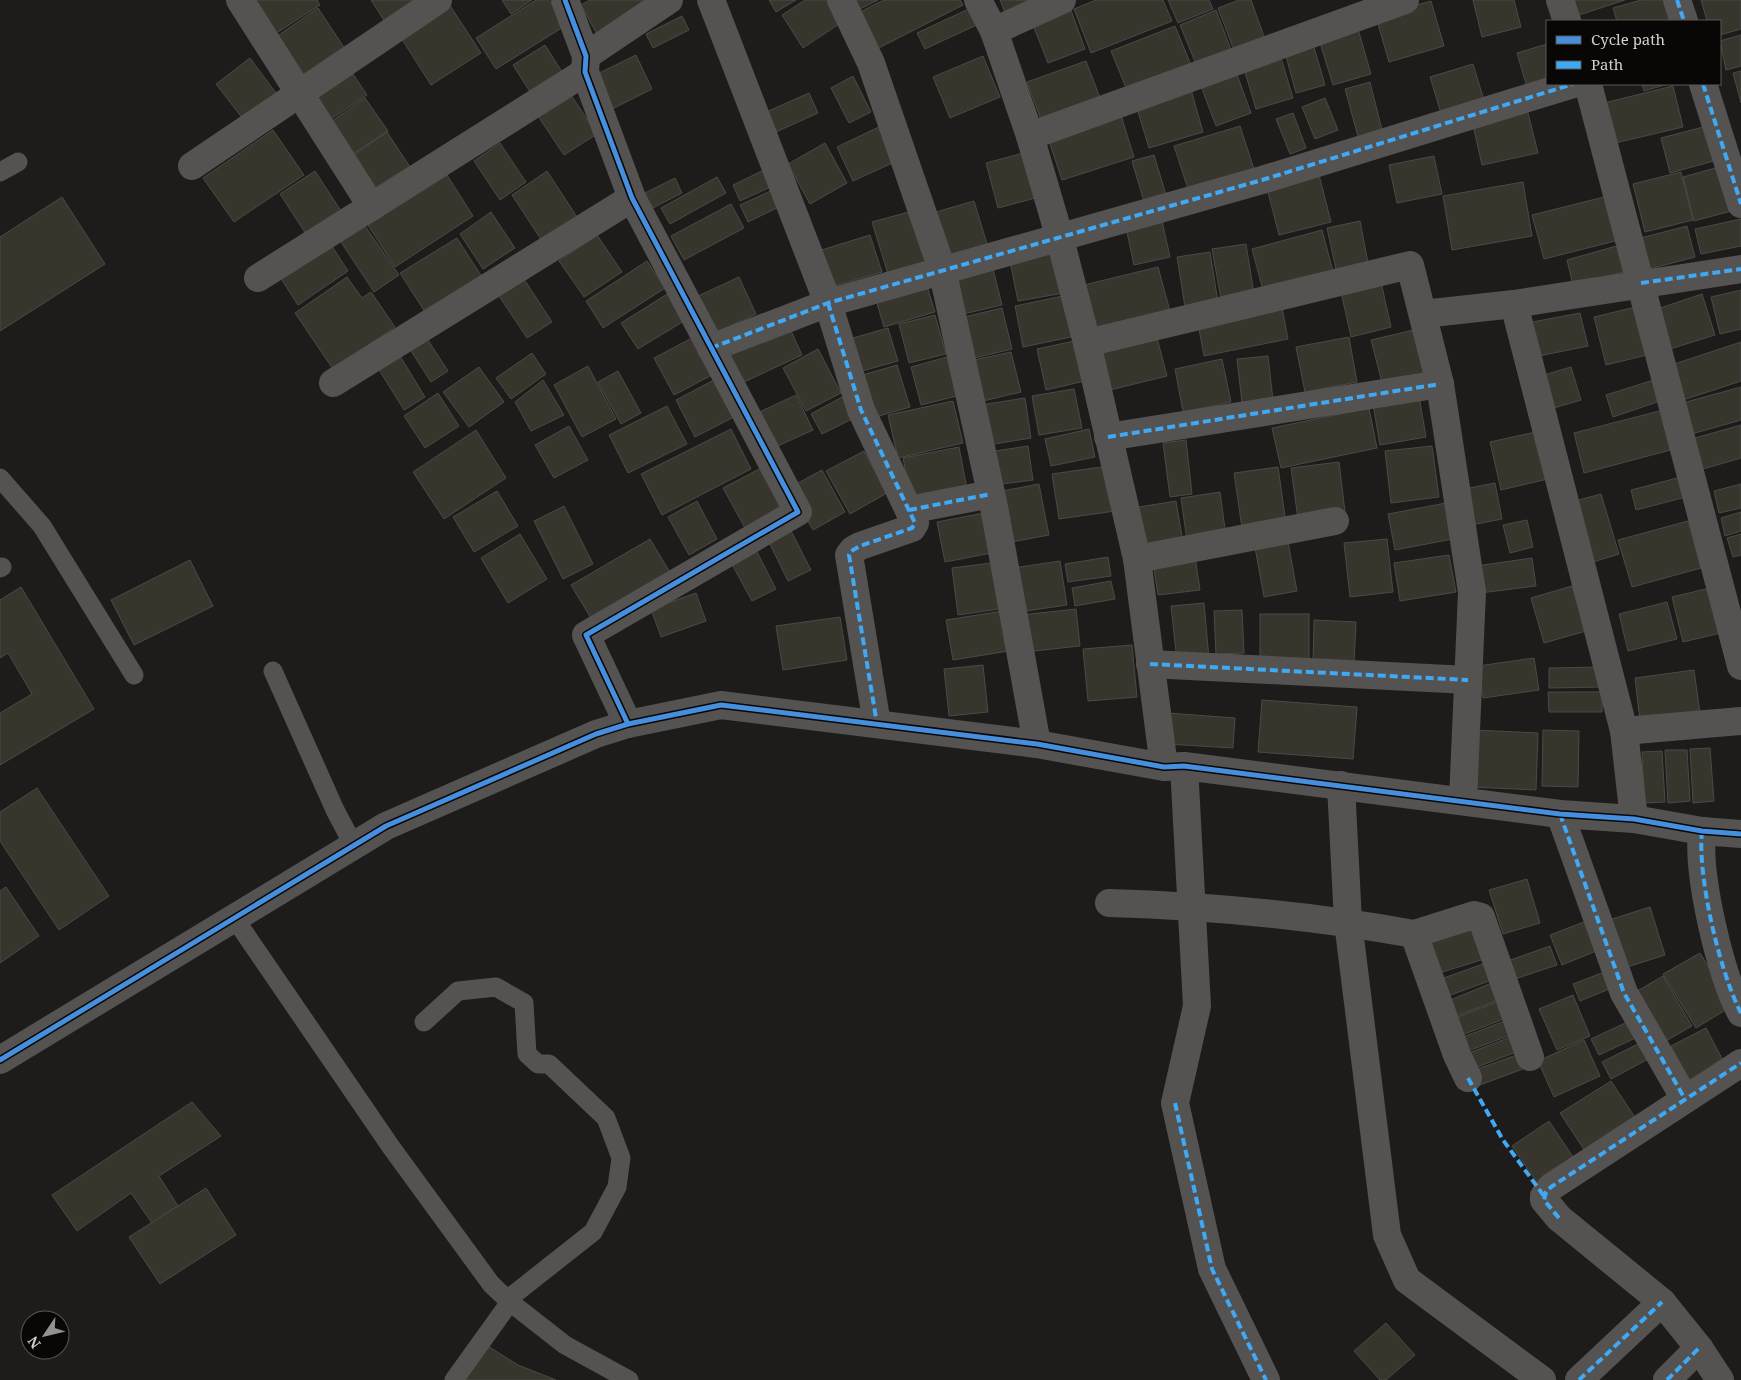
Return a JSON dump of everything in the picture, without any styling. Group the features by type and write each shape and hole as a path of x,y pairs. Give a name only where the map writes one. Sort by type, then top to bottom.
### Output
{"street":[{"path":"240,0 372,207"},
{"path":"192,166 438,0"},
{"path":"565,0 585,64 632,198 798,512 586,635 628,724"},
{"path":"258,278 372,207 585,64 669,0"},
{"path":"711,0 828,303 861,410 915,523 912,528 860,546 853,550 850,555 877,724"},
{"path":"842,0 871,63 942,269 991,494 1037,744"},
{"path":"978,0 994,31 1030,136 1060,235 1137,559 1150,664 1174,766 1191,906 1197,1006 1175,1103 1212,1269 1266,1380"},
{"path":"994,31 1062,0"},
{"path":"1030,136 1405,0"},
{"path":"1560,0 1567,20"},
{"path":"1677,0 1684,20"},
{"path":"711,348 828,303 1060,235 1262,180 1570,85"},
{"path":"1588,85 1741,666"},
{"path":"1703,85 1741,204"},
{"path":"333,383 632,198"},
{"path":"1086,343 1410,265 1440,384 1472,592 1463,800"},
{"path":"1423,314 1514,304 1641,283 1741,270"},
{"path":"1514,304 1624,731 1634,819"},
{"path":"1108,437 1440,384"},
{"path":"909,510 991,494"},
{"path":"1137,559 1335,521"},
{"path":"1150,664 1468,680"},
{"path":"0,1060 386,826 596,734 628,724 721,705 1037,744 1174,766 1463,800 1560,814 1634,819 1741,834"},
{"path":"1624,731 1741,721"},
{"path":"1341,785 1348,922 1387,1235 1407,1280 1542,1380"},
{"path":"1560,814 1624,993 1685,1099"},
{"path":"1702,830 1700,850 1717,948 1741,1013"},
{"path":"1109,904 1191,906 1348,922 1414,934 1474,915 1481,918 1530,1057"},
{"path":"1414,934 1457,1055 1468,1078"},
{"path":"1720,1380 1699,1348 1662,1302 1559,1218 1544,1200 1544,1196 1551,1187 1741,1062"},
{"path":"1579,1380 1662,1302"},
{"path":"1667,1380 1699,1348"}],"lane":[{"path":"0,172 18,162"},
{"path":"0,478 42,526 134,675"},
{"path":"273,671 335,810 354,846"},
{"path":"235,919 391,1146 491,1284 565,1345 629,1380"},
{"path":"424,1022 458,991 496,987 524,1002 527,1054 538,1064 549,1064 606,1118 621,1158 617,1186 592,1232 509,1300 454,1380"}],"building":[{"path":"252,0 317,0 320,5 275,34"},
{"path":"371,0 417,0 385,22"},
{"path":"502,0 532,0 511,14"},
{"path":"536,0 549,0 565,26 496,69 476,38"},
{"path":"590,0 650,0 598,36 581,5"},
{"path":"769,0 796,0 776,12"},
{"path":"805,0 832,0 845,20 803,48 782,15"},
{"path":"848,0 878,0 854,12"},
{"path":"884,0 960,0 963,5 871,52 852,16"},
{"path":"1000,0 1039,0 1006,15"},
{"path":"1096,0 1163,0 1172,21 1091,53 1074,9"},
{"path":"1168,0 1209,0 1213,9 1178,23"},
{"path":"1239,0 1251,0 1266,42 1235,53 1218,8"},
{"path":"1473,0 1514,0 1521,27 1482,37"},
{"path":"1574,0 1625,0 1579,15"},
{"path":"1641,0 1665,0 1671,20 1617,20 1613,8"},
{"path":"1701,0 1741,0 1741,29 1721,35 1721,20 1707,20"},
{"path":"447,1 481,53 431,85 398,33"},
{"path":"1431,1 1444,46 1389,62 1376,17"},
{"path":"1069,5 1085,49 1048,63 1031,20"},
{"path":"975,6 983,22 925,49 917,33"},
{"path":"318,8 347,52 303,82 273,39"},
{"path":"1216,10 1233,55 1198,69 1180,25"},
{"path":"682,16 689,30 653,48 646,34"},
{"path":"1356,22 1371,74 1333,85 1317,33"},
{"path":"1175,26 1193,70 1129,95 1111,51"},
{"path":"1741,35 1741,66 1726,70 1721,41"},
{"path":"1311,37 1325,85 1296,93 1283,45"},
{"path":"1546,44 1546,84 1528,91 1517,53"},
{"path":"545,45 564,75 532,95 513,65"},
{"path":"1279,51 1293,98 1256,109 1242,62"},
{"path":"636,55 652,89 610,110 593,76"},
{"path":"983,56 1000,97 950,118 933,77"},
{"path":"250,58 276,93 243,119 216,84"},
{"path":"1086,61 1102,103 1043,125 1027,82"},
{"path":"1473,64 1484,100 1441,113 1430,77"},
{"path":"1235,69 1251,113 1216,126 1199,81"},
{"path":"1741,71 1741,103 1733,73"},
{"path":"353,74 367,95 325,123 311,102"},
{"path":"853,76 871,112 849,123 831,88"},
{"path":"1370,82 1383,134 1359,140 1345,89"},
{"path":"1642,85 1665,85 1644,91"},
{"path":"1190,86 1203,132 1149,148 1135,102"},
{"path":"1673,86 1683,127 1611,144 1600,104"},
{"path":"809,93 818,113 776,132 766,112"},
{"path":"571,95 597,134 564,155 538,116"},
{"path":"365,98 388,131 348,157 326,125"},
{"path":"1325,98 1338,130 1315,139 1302,107"},
{"path":"1527,109 1538,153 1482,165 1472,121"},
{"path":"1120,112 1134,157 1062,180 1047,135"},
{"path":"1293,113 1306,148 1290,154 1276,119"},
{"path":"883,125 899,160 853,181 837,147"},
{"path":"1711,125 1721,159 1670,173 1661,138"},
{"path":"1240,126 1255,172 1189,192 1174,146"},
{"path":"273,130 304,175 234,222 203,178"},
{"path":"387,132 412,170 374,195 349,158"},
{"path":"500,143 526,182 500,200 474,161"},
{"path":"825,143 847,183 810,204 788,164"},
{"path":"1031,151 1043,196 998,208 986,163"},
{"path":"1154,155 1167,198 1145,205 1132,161"},
{"path":"1434,156 1442,194 1397,203 1389,165"},
{"path":"1726,165 1739,209 1694,221 1683,177"},
{"path":"1317,167 1331,222 1279,235 1265,181"},
{"path":"768,168 775,185 740,201 733,185"},
{"path":"315,171 341,211 306,234 280,194"},
{"path":"547,171 577,217 542,241 512,195"},
{"path":"1681,172 1693,220 1645,232 1633,184"},
{"path":"447,175 473,216 395,267 368,225"},
{"path":"717,177 726,193 670,224 661,208"},
{"path":"675,178 682,193 649,210 641,195"},
{"path":"1523,182 1532,236 1452,250 1443,196"},
{"path":"775,189 783,205 748,222 740,205"},
{"path":"1616,194 1627,238 1544,259 1532,215"},
{"path":"62,197 105,264 0,331 0,237"},
{"path":"974,201 988,247 949,258 936,212"},
{"path":"731,204 744,228 684,260 671,236"},
{"path":"916,210 931,262 888,274 872,222"},
{"path":"491,212 515,248 483,269 460,234"},
{"path":"1161,216 1170,257 1134,265 1125,223"},
{"path":"1741,219 1741,246 1701,254 1695,229"},
{"path":"1360,221 1369,268 1337,274 1327,228"},
{"path":"363,223 399,275 374,292 339,239"},
{"path":"1687,226 1695,257 1642,271 1633,240"},
{"path":"1322,230 1334,275 1264,294 1252,249"},
{"path":"597,235 622,272 584,297 559,261"},
{"path":"870,235 882,272 827,288 815,252"},
{"path":"457,238 482,277 425,312 400,273"},
{"path":"328,240 348,271 298,305 278,274"},
{"path":"1246,244 1254,294 1221,299 1212,249"},
{"path":"1620,245 1627,271 1573,285 1567,260"},
{"path":"1055,247 1064,293 1018,301 1009,256"},
{"path":"1210,252 1218,302 1185,307 1177,257"},
{"path":"647,261 665,288 603,328 586,301"},
{"path":"991,261 1002,305 959,315 948,272"},
{"path":"1158,267 1170,311 1095,330 1084,285"},
{"path":"347,277 362,298 371,292 395,327 333,369 295,313"},
{"path":"739,277 756,314 713,334 696,297"},
{"path":"924,277 935,312 884,327 874,293"},
{"path":"524,279 552,322 527,338 499,296"},
{"path":"1381,282 1391,327 1351,337 1341,292"},
{"path":"1741,290 1741,329 1720,334 1711,297"},
{"path":"672,291 689,318 638,349 621,323"},
{"path":"1702,294 1715,335 1670,349 1657,309"},
{"path":"1063,296 1071,337 1023,347 1015,306"},
{"path":"1281,302 1288,339 1204,356 1197,318"},
{"path":"1644,305 1655,353 1606,365 1594,317"},
{"path":"1002,308 1012,349 970,359 960,318"},
{"path":"1580,313 1588,346 1534,357 1527,323"},
{"path":"935,315 946,354 909,363 899,324"},
{"path":"787,322 802,355 742,383 727,351"},
{"path":"888,328 898,361 855,373 846,340"},
{"path":"1418,329 1429,375 1383,386 1371,340"},
{"path":"1155,330 1167,376 1110,390 1098,344"},
{"path":"426,337 448,371 431,382 409,348"},
{"path":"1349,337 1357,382 1305,392 1296,347"},
{"path":"692,338 712,375 674,395 654,358"},
{"path":"1079,340 1089,380 1046,390 1037,349"},
{"path":"1741,342 1741,381 1680,401 1668,366"},
{"path":"818,349 841,393 806,411 783,368"},
{"path":"397,351 425,397 404,410 376,365"},
{"path":"1011,352 1021,392 979,402 969,361"},
{"path":"532,353 546,374 511,399 496,378"},
{"path":"1268,356 1273,400 1242,403 1237,359"},
{"path":"947,357 957,396 921,405 911,367"},
{"path":"1222,359 1231,402 1183,412 1175,369"},
{"path":"897,365 910,407 872,418 859,376"},
{"path":"588,366 616,419 582,437 554,385"},
{"path":"479,367 504,402 469,427 443,392"},
{"path":"1571,367 1581,400 1547,410 1537,377"},
{"path":"618,371 641,413 621,424 598,382"},
{"path":"1660,378 1666,399 1613,417 1606,395"},
{"path":"543,380 564,415 531,431 515,402"},
{"path":"714,380 734,417 695,437 676,400"},
{"path":"1741,387 1741,420 1688,435 1679,404"},
{"path":"1074,389 1082,428 1039,435 1032,396"},
{"path":"438,393 459,426 425,448 404,416"},
{"path":"796,395 813,430 771,449 755,414"},
{"path":"844,396 856,417 822,434 811,414"},
{"path":"1419,396 1426,437 1380,445 1373,404"},
{"path":"1025,398 1031,438 988,445 981,405"},
{"path":"953,401 963,443 898,458 888,415"},
{"path":"667,406 687,444 628,473 609,435"},
{"path":"1369,408 1377,448 1281,468 1272,428"},
{"path":"1667,409 1678,448 1584,473 1574,433"},
{"path":"1741,425 1741,458 1696,471 1688,440"},
{"path":"569,426 588,460 554,478 535,445"},
{"path":"731,429 751,469 662,515 641,474"},
{"path":"1089,429 1095,457 1051,466 1045,439"},
{"path":"476,430 506,478 444,519 413,472"},
{"path":"1540,431 1552,478 1501,490 1490,442"},
{"path":"1186,440 1192,494 1170,497 1163,443"},
{"path":"1028,446 1033,480 994,485 989,452"},
{"path":"1432,446 1439,497 1391,503 1385,451"},
{"path":"959,447 967,489 911,500 903,458"},
{"path":"864,451 887,493 850,514 826,471"},
{"path":"1339,462 1345,512 1298,519 1291,468"},
{"path":"765,466 786,507 745,528 723,488"},
{"path":"1108,466 1115,511 1059,519 1052,474"},
{"path":"1278,467 1286,523 1242,528 1234,473"},
{"path":"822,470 845,512 813,530 789,488"},
{"path":"1685,476 1690,496 1636,510 1631,490"},
{"path":"1495,483 1502,519 1466,526 1459,490"},
{"path":"1039,484 1049,535 1006,543 997,492"},
{"path":"1741,484 1741,508 1719,513 1714,491"},
{"path":"497,491 518,526 474,552 453,517"},
{"path":"1220,492 1226,536 1187,541 1181,498"},
{"path":"1601,494 1619,554 1593,562 1575,501"},
{"path":"697,501 717,539 689,555 668,517"},
{"path":"1176,501 1183,542 1139,548 1133,508"},
{"path":"1446,503 1453,539 1395,550 1388,514"},
{"path":"564,506 593,564 563,579 534,521"},
{"path":"989,512 997,552 945,562 937,522"},
{"path":"1741,512 1741,531 1725,536 1721,518"},
{"path":"1527,520 1533,547 1510,553 1503,525"},
{"path":"1688,521 1701,568 1632,587 1618,540"},
{"path":"789,527 811,570 788,581 767,538"},
{"path":"520,534 547,579 508,603 481,558"},
{"path":"1741,534 1741,555 1733,557 1727,538"},
{"path":"1287,536 1297,591 1264,597 1254,542"},
{"path":"650,539 674,579 595,625 571,585"},
{"path":"1387,539 1393,592 1350,597 1344,543"},
{"path":"754,546 776,589 752,601 729,559"},
{"path":"1449,555 1456,592 1400,601 1394,563"},
{"path":"1195,556 1200,590 1158,595 1153,562"},
{"path":"1108,557 1111,576 1068,582 1065,564"},
{"path":"1532,558 1536,586 1480,593 1476,566"},
{"path":"190,560 213,606 134,645 111,600"},
{"path":"1060,561 1067,605 1019,612 1013,568"},
{"path":"999,562 1006,608 958,615 952,568"},
{"path":"1111,581 1115,599 1075,606 1072,588"},
{"path":"1572,586 1586,631 1544,643 1531,598"},
{"path":"21,587 94,709 0,765 0,713 32,694 8,653 0,658 0,600"},
{"path":"1714,587 1725,632 1683,642 1672,597"},
{"path":"696,593 706,621 661,637 651,609"},
{"path":"1667,602 1677,639 1628,651 1619,614"},
{"path":"1204,603 1209,659 1177,661 1171,606"},
{"path":"1076,609 1080,646 1025,652 1021,615"},
{"path":"1009,610 1015,650 953,660 946,620"},
{"path":"1242,610 1244,653 1216,654 1214,611"},
{"path":"1260,614 1309,614 1309,660 1260,660"},
{"path":"840,617 847,660 783,670 776,626"},
{"path":"1314,620 1356,622 1354,664 1313,662"},
{"path":"1132,645 1137,697 1088,701 1083,649"},
{"path":"1534,658 1539,690 1483,698 1478,666"},
{"path":"983,665 988,712 949,716 944,669"},
{"path":"1602,667 1602,687 1549,688 1549,668"},
{"path":"1694,670 1700,713 1640,721 1635,678"},
{"path":"1548,692 1602,692 1602,712 1549,712"},
{"path":"1262,700 1357,707 1353,759 1258,752"},
{"path":"1168,713 1235,718 1233,748 1166,744"},
{"path":"1473,730 1538,733 1536,790 1471,787"},
{"path":"1543,730 1579,731 1578,787 1542,786"},
{"path":"1710,748 1714,801 1693,803 1690,749"},
{"path":"1665,750 1687,750 1690,801 1668,803"},
{"path":"1662,751 1665,802 1644,803 1642,752"},
{"path":"37,788 109,896 59,930 0,841 0,812"},
{"path":"1527,879 1540,923 1503,934 1489,890"},
{"path":"6,887 39,936 0,963 0,891"},
{"path":"1650,907 1665,955 1624,968 1609,920"},
{"path":"1594,918 1606,947 1562,965 1550,935"},
{"path":"1473,925 1484,959 1436,974 1426,940"},
{"path":"1550,946 1557,965 1509,981 1502,963"},
{"path":"1700,953 1732,1006 1696,1028 1663,974"},
{"path":"1486,963 1492,980 1445,997 1438,980"},
{"path":"1612,969 1619,985 1580,1001 1573,984"},
{"path":"1663,976 1692,1026 1657,1046 1627,997"},
{"path":"1494,982 1501,999 1454,1017 1448,1001"},
{"path":"1573,995 1590,1036 1557,1050 1539,1009"},
{"path":"1502,1000 1509,1017 1462,1035 1455,1018"},
{"path":"1636,1018 1644,1034 1599,1055 1591,1039"},
{"path":"1510,1019 1516,1033 1468,1051 1463,1037"},
{"path":"1706,1028 1727,1068 1692,1086 1671,1046"},
{"path":"1516,1035 1521,1050 1475,1068 1469,1053"},
{"path":"1584,1040 1600,1076 1554,1097 1538,1061"},
{"path":"1644,1041 1652,1057 1611,1079 1602,1062"},
{"path":"1522,1053 1528,1067 1480,1085 1475,1070"},
{"path":"1611,1081 1636,1119 1585,1151 1560,1113"},
{"path":"192,1102 221,1136 159,1176 178,1206 152,1223 131,1193 77,1231 52,1195"},
{"path":"1549,1121 1575,1160 1539,1185 1512,1146"},
{"path":"206,1188 236,1235 160,1284 129,1237"},
{"path":"1386,1323 1415,1355 1386,1380 1380,1380 1354,1351"},
{"path":"486,1345 518,1365 556,1380 462,1380"}],"marked path":[{"path":"1677,0 1684,20"},
{"path":"711,348 828,303 1262,180 1570,85"},
{"path":"1703,85 1741,204"},
{"path":"1641,283 1741,269"},
{"path":"828,303 861,410 915,523 912,528 860,546 849,555 877,724"},
{"path":"1108,437 1440,384"},
{"path":"909,510 991,494"},
{"path":"1150,664 1468,680"},
{"path":"1560,814 1624,993 1685,1099"},
{"path":"1702,831 1703,873 1712,924 1725,974 1741,1013"},
{"path":"1559,1218 1544,1200 1546,1192 1551,1187 1741,1063"},
{"path":"1468,1078 1503,1140 1544,1196"},
{"path":"1175,1103 1212,1269 1266,1380"},
{"path":"1579,1380 1662,1302"},
{"path":"1667,1380 1699,1348"}],"cycle path":[{"path":"565,0 586,56 585,72 632,198 798,512 586,635 628,724"},
{"path":"0,1060 386,826 596,734 628,724 721,705 1037,744 1164,767 1184,766 1560,814 1634,819 1702,831 1741,834"}]}
